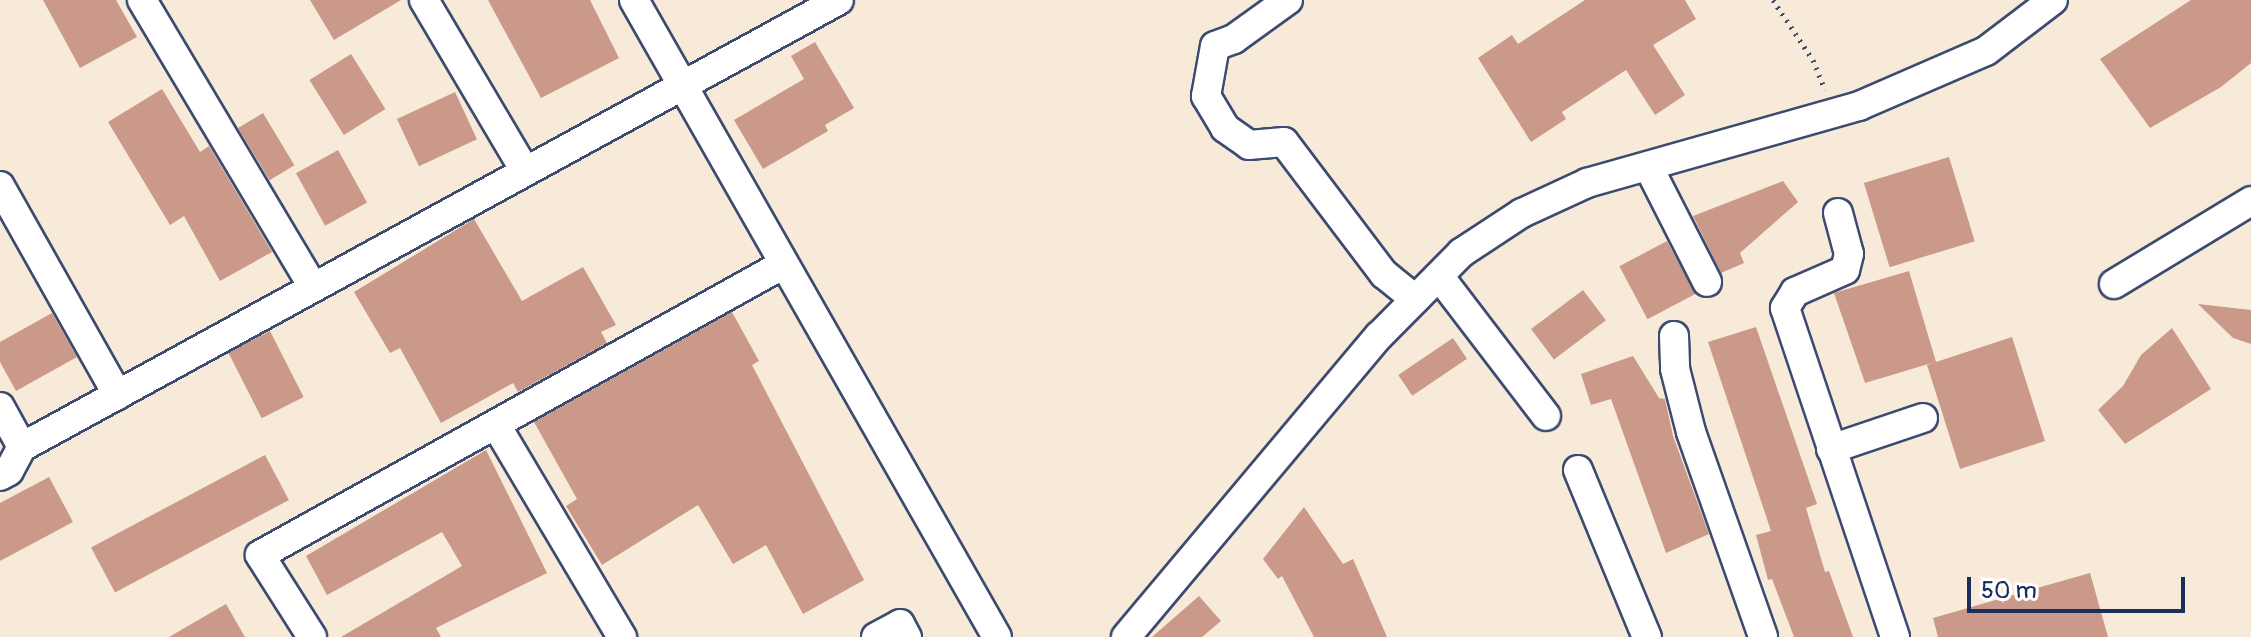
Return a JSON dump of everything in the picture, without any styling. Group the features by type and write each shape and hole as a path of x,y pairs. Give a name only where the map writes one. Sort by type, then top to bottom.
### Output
{"street":[{"path":"142,0 313,287"},
{"path":"424,0 525,171"},
{"path":"634,0 782,265 997,637"},
{"path":"1288,0 1234,39 1215,46 1206,96 1225,128 1249,145 1284,142 1384,274 1415,299"},
{"path":"1126,637 1415,299 1461,253 1522,213 1587,183 1835,113 1986,51 2053,0"},
{"path":"0,476 9,471 22,447 828,3"},
{"path":"1648,166 1707,282"},
{"path":"0,186 118,395"},
{"path":"2114,284 2251,201"},
{"path":"1838,213 1849,254 1845,270 1795,292 1785,308 1895,637"},
{"path":"312,637 260,555 782,265"},
{"path":"1439,276 1546,416"},
{"path":"1674,336 1675,369 1691,432 1763,637"},
{"path":"0,407 22,447"},
{"path":"1831,449 1923,418"},
{"path":"496,425 622,637"},
{"path":"1578,470 1647,637"},
{"path":"876,637 900,624 907,637"}],"path":[{"path":"1773,0 1813,60 1835,113"}],"building":[{"path":"43,0 116,0 137,37 80,68"},
{"path":"310,0 401,0 334,40"},
{"path":"488,0 590,0 619,58 541,98"},
{"path":"1585,0 1685,0 1696,19 1653,45 1685,95 1655,115 1626,70 1562,112 1566,119 1531,142 1478,58 1512,35 1518,44"},
{"path":"2191,0 2251,0 2251,63 2221,87 2150,128 2100,59"},
{"path":"815,42 854,108 825,125 828,131 763,169 734,120 804,79 791,56"},
{"path":"351,54 385,109 344,135 309,80"},
{"path":"162,89 200,152 209,146 272,252 220,281 184,216 170,225 108,122"},
{"path":"455,92 477,139 419,166 397,119"},
{"path":"263,113 294,165 270,180 238,128"},
{"path":"338,150 367,202 325,226 296,173"},
{"path":"1949,157 1975,241 1890,267 1864,183"},
{"path":"1783,181 1798,202 1740,253 1744,263 1721,273 1693,216"},
{"path":"474,219 522,301 583,267 616,325 601,332 607,343 518,392 513,383 441,423 400,348 390,353 354,292"},
{"path":"1667,241 1695,294 1647,319 1619,266"},
{"path":"1909,271 1936,362 2012,337 2045,441 1960,469 1927,365 1935,362 1865,383 1834,293"},
{"path":"1583,290 1606,320 1554,359 1531,329"},
{"path":"2198,304 2251,310 2251,344 2233,338"},
{"path":"732,312 759,361 752,365 864,580 803,614 766,545 733,564 698,505 602,565 566,506 577,499 534,422"},
{"path":"52,313 77,357 16,391 0,362 0,342"},
{"path":"1756,327 1817,504 1806,508 1825,572 1829,571 1853,637 1794,637 1772,579 1768,580 1756,535 1771,531 1708,342"},
{"path":"2172,328 2211,389 2125,444 2098,410 2123,386 2141,355"},
{"path":"270,331 304,397 262,418 228,352"},
{"path":"1453,338 1467,359 1412,396 1398,375"},
{"path":"1633,356 1659,398 1665,399 1673,436 1709,534 1666,553 1611,399 1591,405 1581,374"},
{"path":"486,450 547,573 436,628 441,637 341,637 462,566 442,532 327,595 306,556"},
{"path":"265,455 289,500 115,593 91,547"},
{"path":"49,477 73,522 0,561 0,503"},
{"path":"1304,507 1343,564 1353,559 1387,637 1314,637 1282,576 1278,579 1263,559"},
{"path":"2090,573 2108,637 1938,637 1933,618"},
{"path":"1199,596 1221,621 1202,637 1152,637"},
{"path":"226,604 245,637 169,637"}]}
